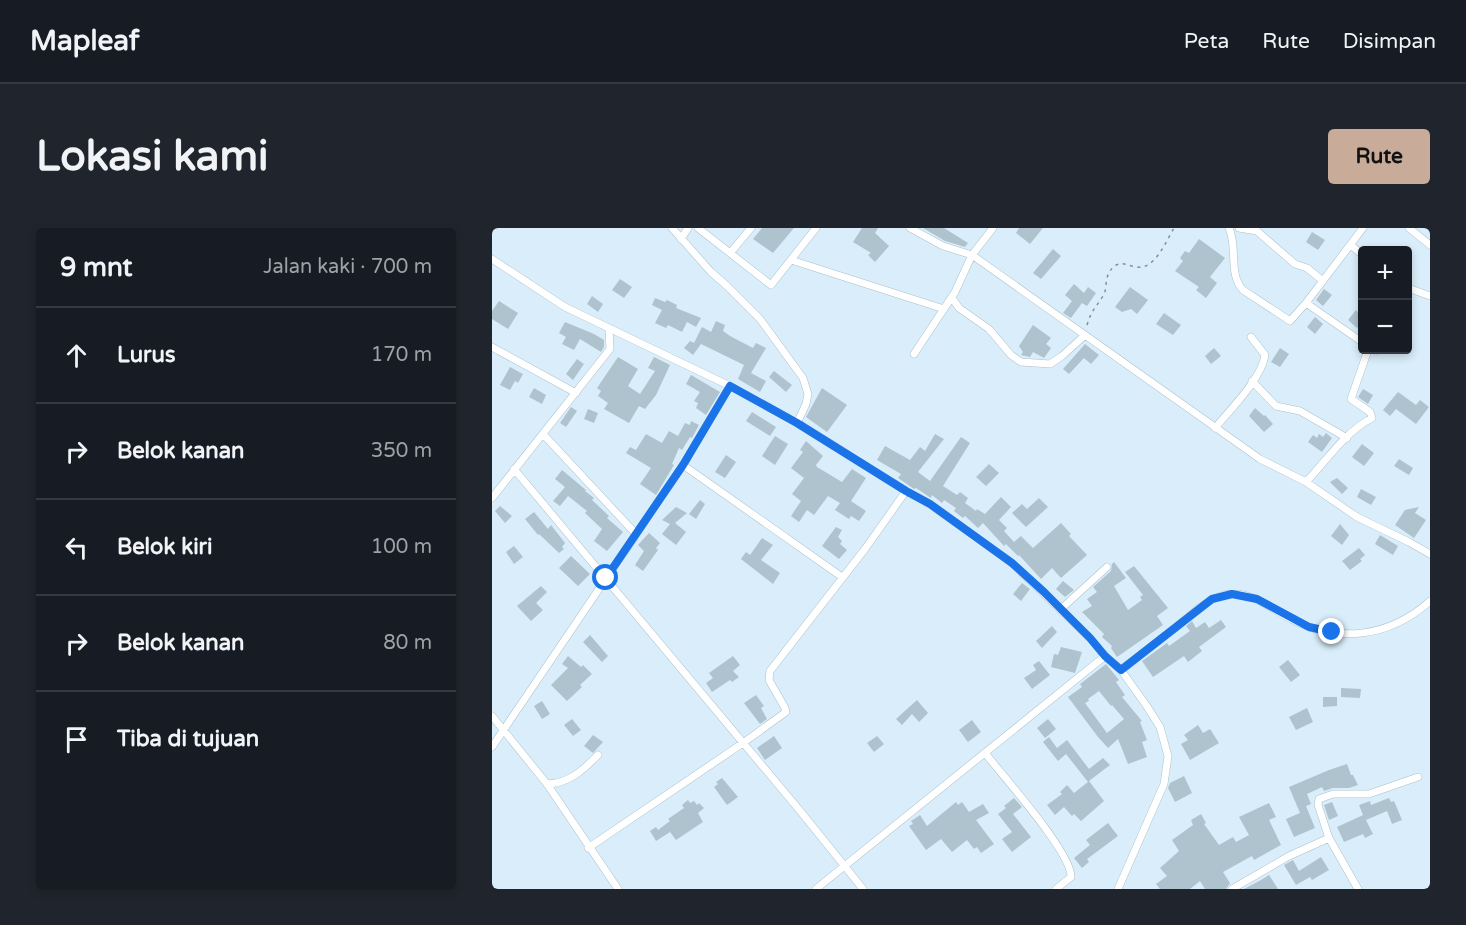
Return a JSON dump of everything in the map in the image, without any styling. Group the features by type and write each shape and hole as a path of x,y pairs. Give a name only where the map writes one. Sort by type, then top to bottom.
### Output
{"street":[{"path":"672,228 711,272 760,319 803,378 808,394 797,423"},
{"path":"681,239 688,228"},
{"path":"698,228 771,285 816,228"},
{"path":"731,252 751,228"},
{"path":"910,228 943,246 972,255 1260,459 1306,482 1357,517 1430,554"},
{"path":"914,354 952,298 972,255 993,228"},
{"path":"1229,228 1233,241 1235,279 1243,290 1290,321 1363,228"},
{"path":"1239,228 1257,231 1295,264 1307,268 1323,281"},
{"path":"1409,228 1430,245"},
{"path":"1350,245 1358,251"},
{"path":"492,259 565,307 730,386 797,423 930,504 1012,563 1121,670 1160,727 1168,756 1164,784 1118,889"},
{"path":"791,260 944,309"},
{"path":"1412,290 1430,296"},
{"path":"952,298 959,308 989,329 1011,355 1022,362 1050,364 1084,336"},
{"path":"1306,303 1358,339"},
{"path":"492,498 610,349 609,329"},
{"path":"1215,428 1252,381 1264,361 1265,355 1251,337"},
{"path":"492,347 576,393"},
{"path":"1306,482 1341,442 1372,418 1370,412 1351,399 1367,354"},
{"path":"1252,381 1276,406 1306,414 1347,438"},
{"path":"492,747 683,465 730,386"},
{"path":"543,434 636,534"},
{"path":"683,465 842,577"},
{"path":"514,470 863,889"},
{"path":"588,848 786,712 768,680 770,670 890,517 906,491"},
{"path":"1060,609 1107,567"},
{"path":"1121,670 1212,599 1223,596 1232,594 1250,597 1309,627 1352,635 1393,626 1420,611 1430,601"},
{"path":"816,889 1105,656"},
{"path":"492,716 547,784 588,848 618,889"},
{"path":"985,753 1055,842 1070,865 1071,877 1056,889"},
{"path":"547,784 562,782 576,776 598,755"},
{"path":"1358,889 1329,838 1318,805 1320,799 1333,794 1369,794 1418,777"},
{"path":"1232,889 1288,856 1329,838"}],"path":[{"path":"1084,336 1092,310 1105,294 1105,279 1109,271 1119,263 1142,267 1150,264 1174,228"}],"building":[{"path":"762,228 794,228 773,253 753,239"},
{"path":"862,228 878,228 875,233 889,246 875,262 868,255 871,253 853,242"},
{"path":"923,228 944,228 968,243 965,247 945,241"},
{"path":"1019,228 1043,228 1030,244 1016,233"},
{"path":"1312,232 1325,240 1318,250 1306,242"},
{"path":"1199,239 1225,258 1210,277 1217,283 1206,298 1196,290 1199,287 1175,271 1183,261 1180,258 1185,251 1189,253"},
{"path":"1053,249 1061,256 1041,279 1033,273"},
{"path":"620,279 632,287 624,298 612,290"},
{"path":"1074,284 1084,293 1088,287 1096,293 1087,306 1082,303 1071,318 1063,313 1072,301 1065,295"},
{"path":"1130,287 1148,300 1137,314 1131,309 1122,312 1115,307"},
{"path":"1324,289 1332,295 1323,306 1316,300"},
{"path":"592,296 603,304 598,312 587,304"},
{"path":"655,298 665,302 667,300 677,305 676,308 701,318 696,327 687,322 682,332 668,325 666,328 655,323 662,310 652,305"},
{"path":"499,301 518,313 508,329 492,319 492,311"},
{"path":"1356,310 1358,312 1357,328 1348,320"},
{"path":"1164,313 1181,325 1173,335 1156,324"},
{"path":"1315,317 1323,324 1315,334 1307,327"},
{"path":"716,321 725,325 723,331 730,336 753,348 756,343 766,348 751,373 766,381 760,392 738,379 744,365 701,344 693,355 684,348 690,341 694,343 702,327 711,332"},
{"path":"565,322 604,340 601,352 580,339 574,350 562,344 566,337 559,333"},
{"path":"1033,325 1051,338 1046,344 1051,348 1044,358 1033,352 1030,357 1021,355 1023,352 1019,346"},
{"path":"1085,344 1099,355 1091,364 1084,358 1069,374 1063,369"},
{"path":"1214,348 1221,356 1211,364 1205,356"},
{"path":"1280,348 1289,354 1280,367 1271,362"},
{"path":"618,357 638,369 628,386 640,394 655,371 648,368 654,357 670,365 656,395 645,409 639,406 629,423 604,409 608,403 598,396 601,391 597,388"},
{"path":"577,359 584,364 573,380 566,374"},
{"path":"510,367 523,374 510,390 500,385"},
{"path":"774,371 792,385 786,392 769,377"},
{"path":"691,375 720,392 706,415 696,408 698,403 694,401 700,392 686,384"},
{"path":"534,388 546,395 542,404 529,397"},
{"path":"822,388 847,405 827,432 806,417"},
{"path":"1363,389 1373,395 1368,404 1358,397"},
{"path":"1398,392 1416,405 1420,400 1429,407 1416,424 1396,409 1390,416 1383,410"},
{"path":"571,407 577,411 566,427 560,423"},
{"path":"1255,408 1273,424 1264,432 1249,416"},
{"path":"588,409 598,413 594,423 584,419"},
{"path":"752,412 776,427 770,436 746,421"},
{"path":"691,421 699,425 682,450 679,448 672,464 674,465 656,495 640,484 651,468 626,453 630,447 636,450 646,434 662,443 669,431 678,436 685,423 690,425"},
{"path":"1326,433 1332,438 1322,452 1308,442 1313,435 1317,438 1319,434 1323,437"},
{"path":"935,434 944,439 918,472 930,481 961,437 970,443 943,486 957,495 960,492 968,498 965,503 985,514 1001,497 1011,507 999,520 1007,528 1004,531 1014,542 1021,536 1033,548 1061,523 1071,534 1069,536 1087,555 1061,578 1052,568 1041,579 1019,555 1006,544 1004,546 983,523 978,528 965,516 963,518 954,511 956,508 944,500 942,503 932,495 931,498 916,488 914,489 898,478 901,474 877,460 885,446 910,460 920,447 925,451"},
{"path":"775,436 788,444 775,465 762,456"},
{"path":"806,441 823,456 816,465 817,467 842,482 852,469 866,478 851,501 866,511 859,521 851,516 849,519 835,510 840,503 828,496 814,515 807,510 799,522 791,516 801,501 792,494 804,478 791,468 803,452 800,450"},
{"path":"1362,444 1374,453 1364,466 1352,457"},
{"path":"726,455 736,462 725,478 715,472"},
{"path":"1399,459 1413,468 1409,475 1394,466"},
{"path":"989,464 999,473 986,486 976,477"},
{"path":"562,470 594,498 592,500 609,516 607,518 623,532 607,551 594,541 602,529 585,513 587,511 568,496 560,506 553,501 565,487 555,479"},
{"path":"1337,478 1348,488 1342,494 1330,482"},
{"path":"1361,489 1376,497 1371,505 1357,497"},
{"path":"1039,498 1048,507 1026,527 1012,513 1022,504 1027,509"},
{"path":"700,500 705,504 696,519 689,514"},
{"path":"500,506 512,516 505,523 495,511"},
{"path":"676,507 687,513 675,523 686,532 676,545 662,534 670,524 662,520"},
{"path":"1419,507 1415,513 1426,520 1414,538 1395,525 1405,510"},
{"path":"534,512 548,529 551,525 565,543 562,547 564,549 559,553 538,535 525,519"},
{"path":"1340,524 1349,535 1342,545 1331,536"},
{"path":"836,527 842,530 838,537 842,541 840,544 847,550 839,559 822,546"},
{"path":"649,533 660,543 656,548 658,550 643,571 635,565 644,551 638,545"},
{"path":"1380,535 1398,546 1393,555 1375,544"},
{"path":"762,538 773,545 761,560 780,573 773,584 741,559 746,552 750,555"},
{"path":"514,546 523,557 514,564 506,552"},
{"path":"1359,548 1365,555 1360,559 1362,561 1350,570 1342,561"},
{"path":"571,556 590,574 578,586 559,568"},
{"path":"1114,562 1126,578 1114,586 1128,610 1142,600 1140,597 1143,595 1125,572 1134,566 1168,608 1157,616 1163,625 1117,657 1112,646 1102,637 1104,634 1082,612 1092,606 1087,599 1097,592 1093,587 1111,571"},
{"path":"1063,581 1074,590 1065,597 1056,589"},
{"path":"1022,583 1030,589 1021,601 1013,594"},
{"path":"541,586 547,592 536,603 543,610 531,621 517,606"},
{"path":"1221,620 1226,627 1199,647 1202,651 1188,662 1184,656 1153,677 1142,661 1167,643 1169,646 1190,631 1186,626 1192,621 1196,628 1205,622 1209,628"},
{"path":"1052,626 1057,632 1042,648 1036,641"},
{"path":"590,635 608,656 602,662 583,642"},
{"path":"1061,647 1082,652 1075,673 1051,667 1054,654 1058,655"},
{"path":"568,656 592,674 567,701 551,685 568,668 562,664"},
{"path":"733,656 740,665 733,671 739,677 712,692 706,683 713,678 709,673"},
{"path":"1288,660 1300,675 1291,682 1279,667"},
{"path":"1039,661 1050,675 1032,689 1024,678 1036,670 1033,665"},
{"path":"1106,664 1119,680 1116,682 1125,695 1122,697 1142,721 1140,722 1147,740 1142,742 1147,757 1128,764 1118,739 1108,748 1068,697 1082,687 1080,684","holes":["1099,691 1124,719 1107,733 1085,703"]},
{"path":"1341,688 1361,689 1360,698 1341,697"},
{"path":"756,695 764,706 761,708 767,719 760,724 744,703"},
{"path":"1323,697 1337,697 1337,706 1323,707"},
{"path":"917,700 928,713 919,722 912,714 902,725 896,719"},
{"path":"542,701 550,714 542,719 534,706"},
{"path":"1307,708 1313,722 1296,730 1289,717"},
{"path":"572,719 581,730 573,736 564,725"},
{"path":"1048,719 1056,729 1045,738 1037,728"},
{"path":"972,720 981,732 968,742 959,730"},
{"path":"1198,725 1203,733 1210,729 1219,743 1190,760 1181,744 1188,740 1184,735"},
{"path":"593,735 603,742 593,753 584,746"},
{"path":"774,736 782,748 765,760 757,748"},
{"path":"877,736 884,744 874,752 867,743"},
{"path":"1049,737 1057,748 1067,740 1089,769 1103,758 1110,765 1089,781 1104,801 1081,821 1074,814 1072,816 1064,807 1055,815 1047,805 1062,794 1060,792 1067,785 1074,793 1088,782 1066,754 1058,761 1043,742"},
{"path":"1347,764 1358,785 1324,791 1322,787 1307,794 1311,804 1306,806 1315,828 1294,837 1286,819 1300,813 1289,787"},
{"path":"1184,776 1192,793 1175,802 1168,788 1170,783"},
{"path":"722,778 738,797 727,805 714,787 718,784 716,782"},
{"path":"1014,798 1022,807 1013,814 1031,837 1012,852 1002,839 1012,832 998,814"},
{"path":"1389,798 1391,802 1394,801 1402,820 1392,824 1387,811 1366,820 1373,834 1365,838 1363,834 1344,842 1337,827 1363,815 1359,805 1370,801 1371,805"},
{"path":"688,800 690,803 694,801 697,805 699,803 704,808 698,813 703,822 676,840 670,832 656,841 650,831 656,827 658,830 670,821 668,819 684,808 682,805"},
{"path":"956,802 958,805 962,802 969,812 983,804 989,813 976,820 994,844 981,853 977,847 974,849 967,840 952,852 941,839 926,850 909,826 913,824 911,821 920,815 927,826"},
{"path":"1332,802 1338,816 1329,820 1324,805"},
{"path":"1269,803 1276,817 1269,820 1281,845 1254,860 1252,856 1223,872 1230,883 1226,889 1205,889 1200,881 1190,889 1160,889 1156,884 1167,876 1160,868 1179,851 1172,840 1193,825 1191,820 1201,814 1206,823 1204,824 1219,845 1233,837 1236,842 1249,835 1239,817"},
{"path":"1108,823 1118,836 1087,859 1089,862 1082,868 1074,858 1090,845 1086,840"},
{"path":"1321,857 1329,870 1312,880 1310,877 1296,885 1284,865 1293,860 1299,871"},
{"path":"1269,875 1278,889 1244,889 1261,880"}],"route":[{"path":"606,578 683,465 730,386 797,423 930,504 1012,563 1121,670 1212,599 1232,594 1257,599 1309,627 1332,632"}]}
